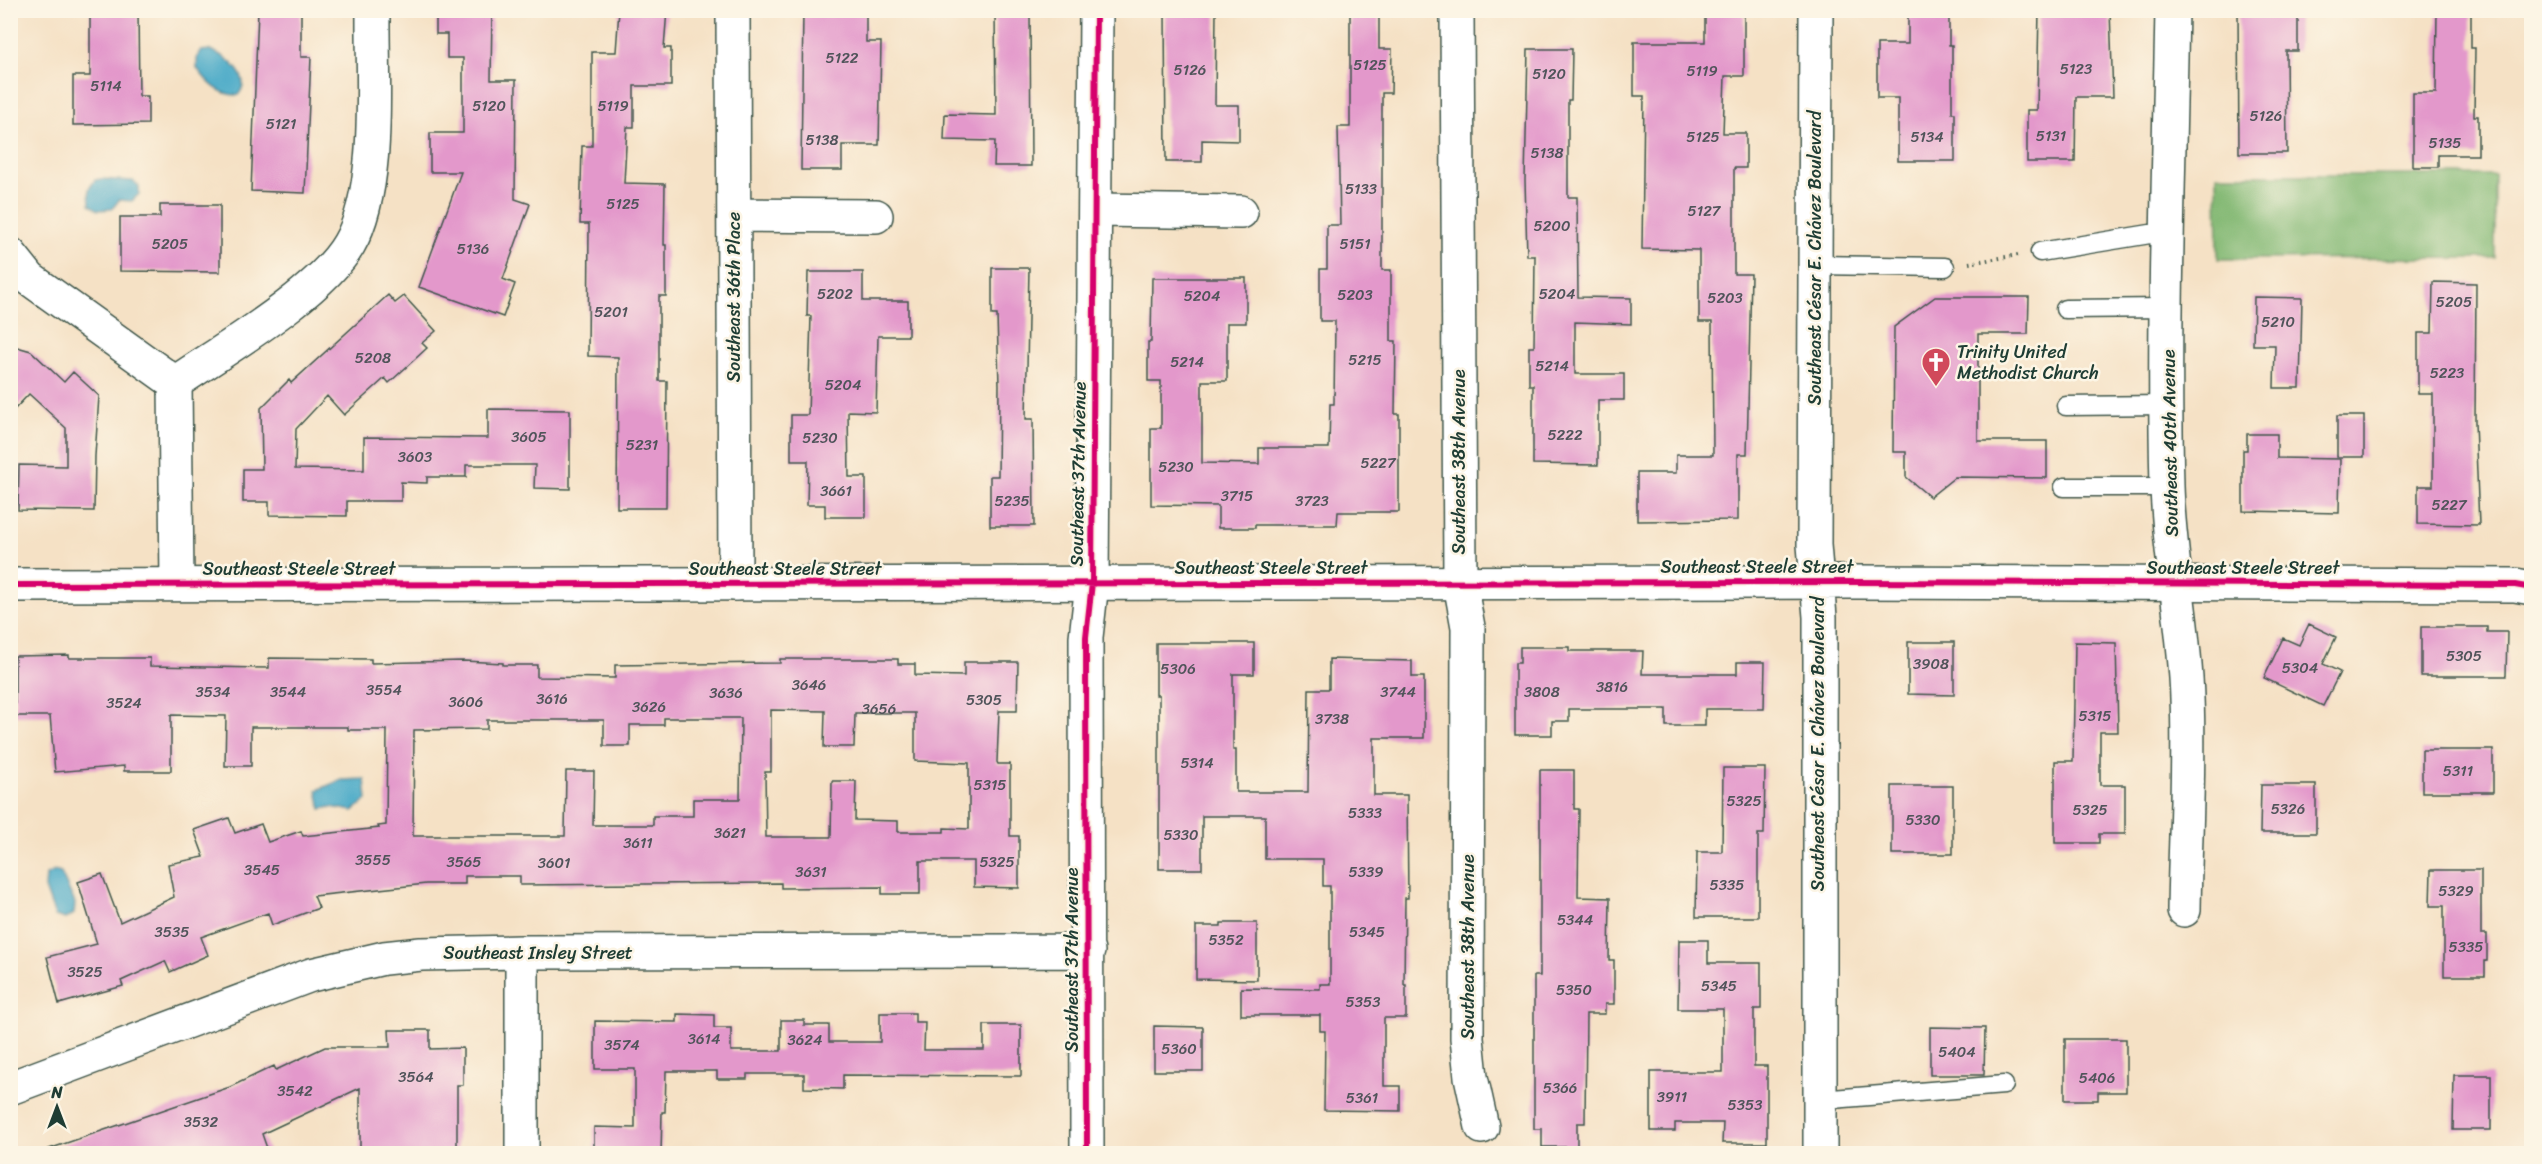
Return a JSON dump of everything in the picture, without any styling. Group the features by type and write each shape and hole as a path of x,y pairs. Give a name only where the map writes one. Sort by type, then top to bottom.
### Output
{"street":[{"path":"175,383 284,308 324,275 350,244 362,215 372,164 373,10"},
{"name":"Southeast 36th Place","path":"733,10 735,584"},
{"name":"Southeast 37th Avenue","path":"1087,1154 1086,638 1092,583 1096,10"},
{"name":"Southeast 38th Avenue","path":"1457,10 1460,583 1468,627 1467,1038 1471,1077 1482,1127"},
{"name":"Southeast César E. Chávez Boulevard","path":"1816,10 1814,534 1820,617 1820,1154"},
{"name":"Southeast 40th Avenue","path":"2172,10 2167,487 2183,624 2188,699 2184,910"},
{"path":"1096,210 1241,212"},
{"path":"734,215 876,216"},
{"path":"10,254 30,279 175,383"},
{"path":"175,383 177,584"},
{"name":"Southeast Steele Street","path":"10,585 1817,582 2514,585 2532,588"},
{"name":"Southeast Insley Street","path":"10,1088 311,975 347,965 421,954 1088,951"},
{"path":"522,952 522,1154"}],"lane":[{"path":"2040,252 2150,234 2168,236"},
{"path":"1815,265 1945,267"},
{"path":"2065,309 2168,308"},
{"path":"2066,406 2167,405"},
{"path":"2064,487 2167,487"},
{"path":"1820,1100 2004,1085"}],"path":[{"path":"1945,267 2040,252"}],"green space":[{"path":"2217,175 2495,175 2495,258 2218,259"}],"water":[{"path":"210,50 230,62 240,74 243,81 238,95 220,91 197,68 197,58 201,51"},
{"path":"95,180 133,181 139,186 139,194 132,201 119,200 112,209 98,210 90,204 89,189"},
{"path":"365,779 367,800 353,811 331,807 321,809 317,790 341,780"},
{"path":"55,871 61,873 75,903 74,914 65,919 55,916 45,888 46,875"}],"building":[{"path":"90,10 138,10 139,96 148,96 148,124 73,125 73,76 90,76"},
{"path":"258,10 301,10 301,57 311,57 305,193 251,191"},
{"path":"436,10 492,10 491,80 516,80 515,199 530,204 503,279 515,284 503,317 419,287 461,172 430,172 430,133 463,133 463,58 447,58 447,34 436,34"},
{"path":"619,10 667,10 664,48 671,48 671,86 634,86 634,127 627,127 624,183 665,184 666,296 659,296 659,381 667,381 666,508 617,508 618,357 588,356 589,224 580,224 582,146 592,146 592,52 616,52"},
{"path":"803,10 866,10 866,42 881,42 879,145 842,145 842,170 801,170"},
{"path":"995,10 1030,10 1031,166 994,166 995,141 944,140 945,114 996,115"},
{"path":"1165,10 1216,10 1215,105 1239,105 1239,141 1202,140 1202,162 1166,162"},
{"path":"1350,10 1379,10 1379,49 1392,49 1391,93 1382,93 1382,270 1391,270 1391,341 1396,341 1395,414 1399,414 1399,512 1338,512 1337,525 1255,525 1255,528 1218,528 1218,506 1151,505 1151,428 1161,428 1161,381 1148,381 1152,278 1246,278 1246,323 1227,323 1227,381 1202,381 1202,463 1259,464 1259,448 1329,448 1330,404 1334,404 1335,321 1320,321 1320,269 1327,269 1327,225 1340,225 1338,127 1350,127"},
{"path":"1705,10 1744,10 1744,76 1725,76 1723,133 1746,133 1746,168 1734,168 1734,274 1751,274 1747,454 1738,454 1738,520 1637,521 1637,473 1676,473 1676,455 1713,455 1712,322 1699,322 1699,250 1642,249 1644,96 1634,96 1634,42 1705,42"},
{"path":"1908,10 1949,10 1949,45 1952,45 1952,113 1955,113 1955,161 1898,161 1898,98 1877,98 1877,44 1908,44"},
{"path":"2039,10 2110,10 2113,97 2076,97 2075,162 2027,162 2027,110 2037,110"},
{"path":"2238,10 2298,10 2298,51 2286,51 2287,153 2239,153"},
{"path":"2437,10 2471,10 2471,48 2475,48 2474,116 2478,116 2478,155 2438,155 2438,167 2413,167 2413,93 2436,93"},
{"path":"1528,49 1572,49 1571,100 1568,100 1568,197 1577,197 1578,297 1631,298 1631,324 1575,322 1575,374 1624,374 1624,400 1598,400 1598,465 1533,464 1533,385 1529,385 1529,347 1534,347 1535,256 1527,256 1525,180"},
{"path":"160,205 220,205 220,272 120,271 120,217 160,217"},
{"path":"992,268 1029,268 1026,419 1033,419 1034,526 990,526 990,476 998,476 999,385 997,315 992,315"},
{"path":"808,272 863,272 863,301 908,301 908,336 878,336 876,412 848,411 849,477 866,477 866,517 825,517 825,505 807,505 808,461 791,461 791,415 808,415 811,316 807,316"},
{"path":"2433,282 2476,283 2475,422 2479,525 2418,524 2418,486 2433,486 2433,394 2418,394 2418,333 2432,333"},
{"path":"388,295 395,303 404,296 436,331 422,343 427,348 389,383 385,378 344,415 327,396 296,429 295,469 364,470 364,437 488,438 488,409 570,410 570,489 534,488 535,465 466,465 466,477 427,477 427,483 401,482 401,501 347,501 347,516 269,515 269,502 243,502 243,469 262,469 261,408 289,380 291,383"},
{"name":"Trinity United Methodist Church","path":"1935,297 2029,297 2028,334 1978,334 1978,441 2047,441 2047,478 1955,477 1930,497 1906,477 1906,452 1893,452 1894,327"},
{"path":"2254,297 2302,298 2300,388 2274,388 2275,345 2253,345"},
{"path":"10,345 31,351 64,382 73,372 99,396 94,511 18,510 19,465 66,466 66,428 29,394 10,414"},
{"path":"2337,416 2364,416 2364,457 2337,457"},
{"path":"2247,434 2277,434 2277,458 2340,459 2339,513 2243,511 2243,450 2247,450"},
{"path":"2309,624 2336,637 2323,664 2340,672 2323,706 2264,678 2283,638 2299,645"},
{"path":"2421,627 2487,627 2487,632 2507,632 2506,676 2421,676"},
{"path":"1908,642 1954,642 1954,695 1908,694"},
{"path":"2075,642 2116,643 2118,732 2100,732 2100,785 2125,785 2125,834 2099,834 2099,843 2055,843 2055,761 2073,761"},
{"path":"1156,643 1254,643 1254,674 1233,674 1233,750 1236,750 1236,792 1308,792 1309,689 1329,689 1329,659 1412,661 1412,677 1424,677 1424,738 1374,738 1374,795 1407,795 1408,898 1405,898 1404,985 1406,985 1406,1018 1384,1018 1384,1086 1400,1086 1400,1111 1324,1110 1325,1031 1320,1031 1320,1015 1241,1015 1241,988 1320,989 1320,984 1330,984 1330,886 1323,886 1323,859 1265,859 1265,816 1202,816 1202,869 1159,869 1159,695 1156,695"},
{"path":"1520,647 1569,647 1569,651 1643,651 1642,674 1737,674 1737,662 1765,662 1764,709 1705,709 1705,726 1666,726 1666,709 1569,709 1569,721 1552,721 1552,735 1515,735 1515,663 1520,663"},
{"path":"15,656 150,658 150,666 269,668 269,658 371,659 371,663 464,661 503,663 503,665 537,665 537,677 615,678 615,665 780,663 780,659 898,659 898,664 915,664 915,675 964,676 964,662 1018,662 1017,711 999,711 997,762 998,764 1010,764 1010,836 1019,836 1019,888 974,887 974,861 920,861 920,894 882,894 882,887 781,888 781,883 520,885 520,876 465,876 465,884 426,884 314,896 319,908 272,925 268,913 201,937 208,955 170,972 165,961 121,981 123,986 59,1004 47,957 97,944 78,882 102,874 120,922 174,897 168,864 204,857 194,830 229,818 235,833 261,824 268,842 301,831 303,836 379,828 378,826 386,825 387,730 348,730 348,727 251,727 251,766 225,766 226,716 171,715 171,771 124,771 124,766 55,772 50,716 15,716","holes":["771,710 825,711 824,747 854,747 855,713 915,713 915,761 969,763 969,829 944,828 944,832 898,832 898,821 855,820 856,781 832,781 831,837 766,837 765,772 771,772","664,718 741,718 740,799 693,799 693,816 653,816 653,825 593,825 594,771 566,771 565,836 413,836 414,730 487,729 487,720 604,720 604,746 630,746 630,725 664,725"]},
{"path":"2422,750 2493,750 2493,792 2422,792"},
{"path":"1723,768 1765,768 1764,834 1758,834 1758,917 1696,917 1697,852 1722,852"},
{"path":"1540,770 1574,770 1574,809 1579,809 1578,897 1610,898 1609,960 1614,960 1614,1004 1605,1004 1605,1014 1586,1014 1585,1123 1577,1123 1577,1147 1542,1147 1542,1129 1534,1129 1534,976 1540,976"},
{"path":"2261,785 2316,785 2316,833 2260,833"},
{"path":"1892,786 1953,786 1953,854 1892,854"},
{"path":"2431,870 2481,870 2481,934 2487,934 2485,976 2444,976 2444,906 2430,906"},
{"path":"1221,923 1257,923 1257,980 1196,979 1196,926 1221,926"},
{"path":"1679,940 1708,940 1708,963 1761,963 1761,1009 1754,1009 1754,1066 1767,1066 1767,1143 1722,1143 1723,1123 1675,1123 1675,1131 1651,1131 1651,1072 1723,1072 1723,1009 1678,1009"},
{"path":"880,1013 915,1013 915,1022 925,1022 924,1050 984,1050 984,1025 1021,1025 1021,1076 843,1075 843,1089 804,1088 804,1074 747,1074 747,1079 717,1079 717,1071 666,1071 661,1154 594,1154 594,1127 635,1128 635,1069 595,1069 595,1021 677,1022 677,1014 714,1015 714,1028 731,1028 731,1051 781,1051 781,1020 804,1020 804,1025 829,1025 829,1042 880,1042"},
{"path":"1154,1026 1203,1027 1203,1071 1154,1071"},
{"path":"1930,1027 1985,1028 1984,1075 1930,1075"},
{"path":"389,1030 430,1030 430,1049 463,1048 463,1085 457,1085 457,1154 360,1154 360,1088 262,1134 269,1154 47,1154 46,1150 230,1087 274,1066 276,1070 325,1047 390,1047"},
{"path":"2065,1039 2126,1039 2126,1092 2098,1092 2098,1100 2065,1100"},
{"path":"2454,1075 2491,1075 2491,1130 2453,1130"}],"cycle path":[{"path":"1087,1154 1086,637 1092,583 1096,10"},
{"path":"10,585 1855,582 2515,585 2532,588"}],"place":[{"name":"Trinity United Methodist Church","path":"1936,388"}]}
